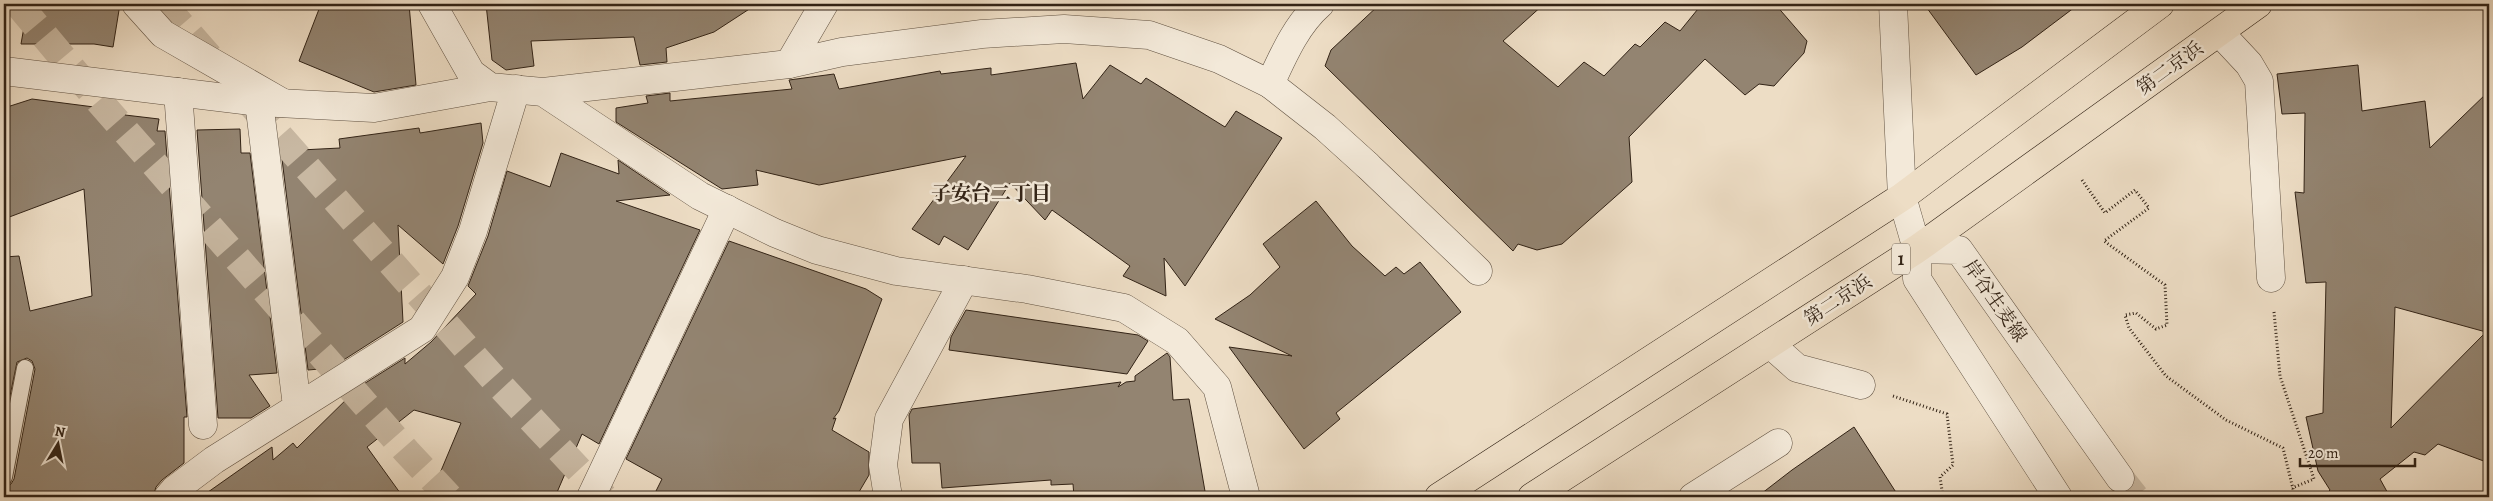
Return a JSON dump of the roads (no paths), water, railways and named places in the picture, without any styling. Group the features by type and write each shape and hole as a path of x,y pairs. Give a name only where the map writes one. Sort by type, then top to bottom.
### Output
{"highway":[{"path":"1439,497 1902,196 2160,4"},
{"name":"第二京浜","path":"1532,497 1917,248 2258,4"}],"street":[{"path":"136,4 164,34 271,102"},
{"path":"432,4 471,74 490,86"},
{"path":"789,64 824,4"},
{"path":"1270,84 1285,53 1308,14 1320,4"},
{"path":"1893,4 1902,196 1917,248 1916,279 2058,497"},
{"path":"4,71 271,102 374,108 490,86 543,92 789,64 842,52 982,34 1064,29 1149,35 1219,59 1270,84 1325,127 1478,271"},
{"path":"2220,33 2250,64 2259,81 2271,278"},
{"path":"168,497 212,456 422,329 455,277 473,231 516,89"},
{"path":"178,92 202,424"},
{"path":"543,92 700,196 775,233 817,250 896,271 964,280 1124,308 1177,341 1217,387 1246,497"},
{"path":"271,102 297,406"},
{"path":"591,497 727,209"},
{"name":"岸谷生麦線","path":"1917,248 1959,250 2120,478"},
{"path":"888,497 883,464 889,419 964,280"},
{"path":"1770,344 1797,368 1861,385"},
{"path":"1693,497 1778,443"}],"lane":[{"path":"4,477 25,368"}],"tunnel":[{"path":"18,4 99,101 407,452 449,497"},
{"path":"163,4 211,59"},
{"path":"252,105 493,378 604,497"},
{"path":"2120,478 2135,497"}],"district":[{"name":"子安台二丁目","path":"991,193"}]}
